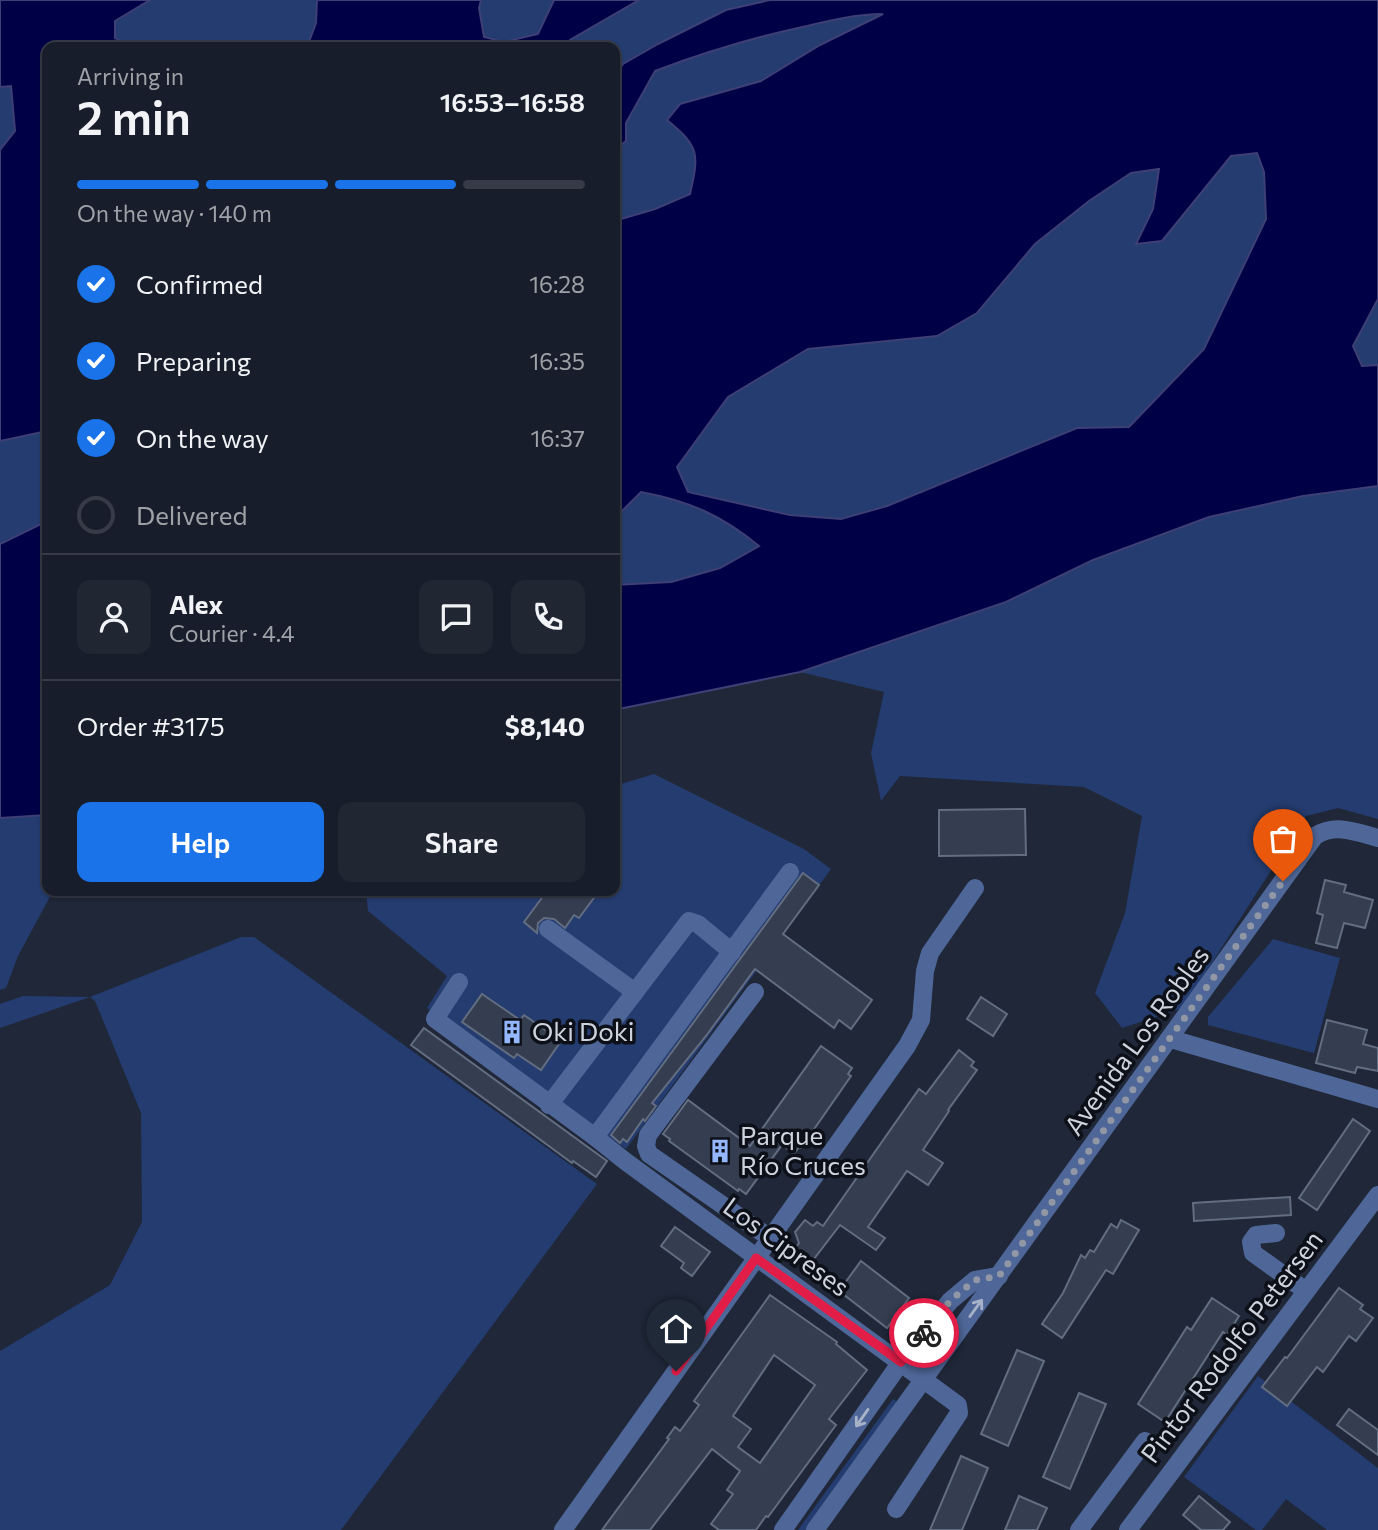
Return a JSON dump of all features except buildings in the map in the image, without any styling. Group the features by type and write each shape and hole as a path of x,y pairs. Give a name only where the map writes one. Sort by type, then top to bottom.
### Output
{"street":[{"name":"Avenida Los Robles","path":"815,1530 1315,836 1327,828 1343,828 1378,838"},
{"path":"595,1137 790,872"},
{"path":"563,1530 906,1046 922,1020 925,971 930,953 975,888"},
{"path":"549,1105 689,920 698,924 732,952"},
{"path":"548,929 635,992"},
{"name":"Los Cipreses","path":"459,982 435,1019 958,1405 959,1413 896,1509"},
{"path":"755,992 648,1135 646,1146 649,1154 770,1238"},
{"path":"1171,1039 1378,1099"},
{"name":"Pintor Rodolfo Petersen","path":"1128,1530 1378,1195"},
{"path":"1276,1233 1256,1235 1251,1242 1253,1253 1306,1291"},
{"path":"783,1530 901,1362 950,1301 975,1280 999,1276"},
{"path":"1079,1530 1144,1441"}],"shaded area":[{"path":"0,0 1378,0 1378,819 1338,808 1306,816 1183,1008 1122,1028 1095,993 1125,913 1142,816 1084,787 900,776 881,801 871,753 884,692 800,672 807,670 620,699 620,42 42,42 42,896 50,896 18,956 6,988 0,990"},
{"path":"0,0 150,0 115,21 115,38 122,42 42,42 42,432 0,441 0,150 15,131 11,86 0,87"},
{"path":"317,0 481,0 479,8 484,37 504,42 309,42 316,23"},
{"path":"554,0 639,0 570,40 504,42 538,34"},
{"path":"770,0 1378,0 1378,299 1353,346 1362,366 1378,365 1378,486 1303,496 1209,517 1093,560 1006,602 800,672 620,709 620,585 671,582 720,568 759,546 704,511 658,496 641,492 620,512 620,219 655,209 690,194 695,169 694,152 686,137 667,120 680,104 761,81 820,45 883,14 845,18 768,35 655,71 626,123 626,141 620,146 620,68 658,44 726,10","holes":["1257,153 1264,172 1266,219 1204,349 1129,427 1077,428 887,506 841,519 790,515 688,492 677,467 728,397 808,349 937,336 977,313 1035,244 1089,201 1131,173 1159,169 1153,209 1136,244 1162,241 1231,156"]},
{"path":"42,523 42,815 0,818 0,544"},
{"path":"654,774 804,849 831,869 626,1149 427,1008 447,976 368,911 366,896 620,896 620,784"},
{"path":"241,937 254,937 597,1184 341,1530 0,1530 0,1351 110,1285 142,1222 141,1113 95,1001 90,997"},
{"path":"1273,939 1340,958 1314,1053 1208,1025 1208,1017"},
{"path":"23,996 90,997 0,1028 0,1004"},
{"path":"1258,1376 1378,1468 1378,1530 1327,1530 1286,1499 1262,1530 1256,1530 1184,1477"},
{"path":"893,1399 899,1403 807,1530 798,1530"}],"way so far":[{"path":"924,1333 950,1301 975,1280 999,1276 1283,881"}],"place":[{"name":"Oki Doki","path":"512,1032"},
{"name":"Parque Río Cruces","path":"720,1151"}],"route":[{"path":"676,1371 756,1258 901,1362 924,1333"}]}
